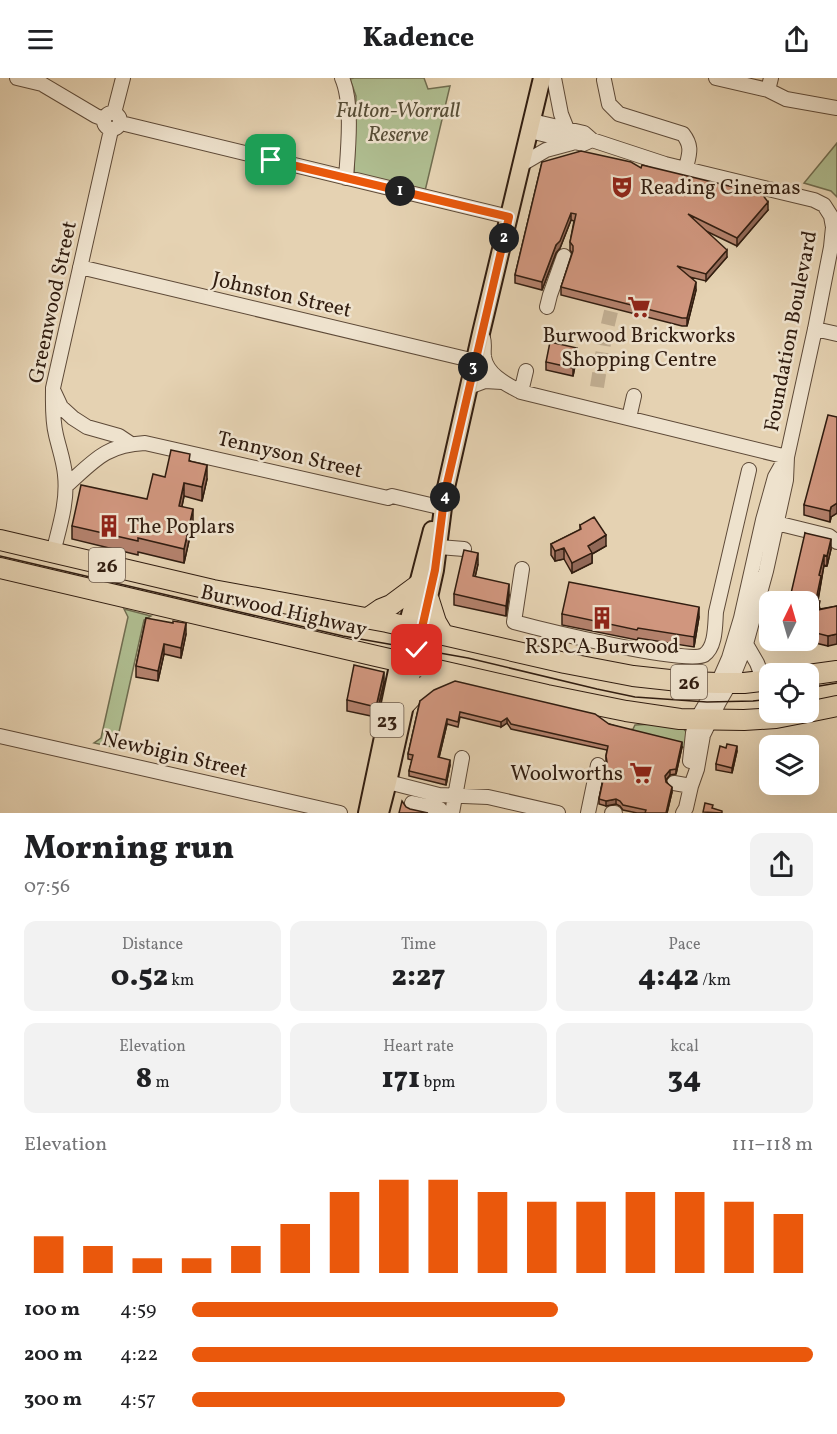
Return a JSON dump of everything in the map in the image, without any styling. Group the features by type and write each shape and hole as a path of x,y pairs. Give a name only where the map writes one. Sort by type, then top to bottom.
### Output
{"highway":[{"name":"Burwood Highway","path":"0,540 213,590 443,634 546,645 633,676 688,682 759,681"},
{"name":"Burwood Highway","path":"0,568 598,706 662,717 759,718"},
{"path":"207,616 213,590"},
{"path":"368,618 381,609 423,592 443,634"},
{"path":"819,673 837,671"},
{"path":"405,704 413,694 428,683 455,674"},
{"name":"Burwood Highway","path":"819,710 837,706"}],"main road":[{"name":"23","path":"380,813 382,781 442,499 542,78"},
{"name":"23","path":"423,592 439,547 442,499"},
{"name":"23","path":"367,813 382,781 405,704 407,662"}],"street":[{"path":"17,78 42,84 96,116 112,121 509,217"},
{"name":"Greenwood Street","path":"53,553 66,499 66,486 53,418 53,388 123,78"},
{"path":"342,78 346,87 349,136 346,178"},
{"path":"554,78 561,114 567,129"},
{"path":"716,78 770,84 786,99 837,108"},
{"path":"604,80 609,104 619,114 683,134 690,150 686,168"},
{"name":"Foundation Boulevard","path":"531,126 584,133 592,140 665,164 686,168 718,183 814,200 824,205 831,216 833,227 831,247 786,457 786,480 769,522 729,658 724,683"},
{"name":"Foundation Boulevard","path":"531,126 574,142 583,144 592,140"},
{"name":"Foundation Boulevard","path":"522,164 546,150 574,142"},
{"path":"547,307 564,255"},
{"name":"Johnston Street","path":"80,267 475,361"},
{"path":"815,329 837,334"},
{"path":"481,333 485,342 484,357 488,368 502,382 521,392 786,457"},
{"path":"521,392 526,371"},
{"path":"469,387 485,381 502,382"},
{"name":"Tennyson Street","path":"53,388 60,407 73,418 87,427 119,436 131,444"},
{"path":"629,418 634,396"},
{"name":"Tennyson Street","path":"66,486 97,458 114,448 145,443 388,498 392,496 442,499"},
{"path":"522,569 514,622 546,645 609,644 687,657 704,654 711,645 715,633 717,607 749,470"},
{"path":"769,522 829,536 837,542"},
{"name":"Foundation Boulevard","path":"703,719 746,644 761,590 769,522"},
{"path":"439,547 464,549"},
{"path":"717,607 742,612"},
{"path":"746,644 759,668"},
{"path":"691,786 685,763 693,733 703,719"},
{"path":"683,813 697,769 703,735 703,719"},
{"name":"Newbigin Street","path":"0,736 340,813"},
{"path":"382,781 414,806 443,812 453,796 462,758"},
{"path":"588,813 598,765"},
{"path":"674,783 691,786"},
{"path":"414,806 440,795 472,796 488,797 558,813"}],"green space":[{"name":"Fulton-Worrall Reserve","path":"424,78 428,89 450,86 425,191 354,173 356,96 350,79"},
{"path":"837,143 837,197 831,191 804,183"},
{"path":"124,609 151,616 144,620 117,741 121,749 94,743 101,738 128,617"},
{"path":"654,724 682,727 688,734 686,748 623,732 633,729 635,725"}],"building":[{"path":"581,151 631,162 641,168 642,165 762,194 768,202 737,238 688,214 727,250 706,274 677,266 696,282 687,318 561,287 573,251 570,242 576,214 571,213 542,282 515,275 542,162"},
{"path":"550,342 577,348 573,368 546,362"},
{"path":"828,415 837,417 837,503 831,507 830,511 804,505"},
{"path":"171,450 190,454 189,461 207,465 202,487 184,483 179,506 193,509 184,549 72,526 81,485 147,499 153,474 165,477"},
{"path":"594,517 606,535 588,546 592,553 572,563 564,548 555,551 551,544 581,529 580,525"},
{"path":"805,533 831,539 827,556 824,555 818,591 792,591"},
{"path":"464,550 478,553 473,576 509,584 506,606 454,594"},
{"path":"569,582 699,607 694,637 638,628 637,630 562,614"},
{"path":"837,606 837,634 828,636 819,634 819,610"},
{"path":"146,618 186,623 181,648 164,644 158,671 136,666"},
{"path":"354,665 384,672 376,707 347,700"},
{"path":"455,681 595,714 609,724 682,742 676,769 670,770 665,776 666,782 672,787 666,813 645,813 646,810 623,805 616,799 606,801 599,799 608,746 511,724 507,718 501,722 460,712 458,722 447,719 438,757 450,760 446,780 409,771 413,755 408,754 420,701 434,690"},
{"path":"727,744 737,746 732,768 716,764 720,746 726,748"},
{"path":"402,801 410,809 428,813 399,813"},
{"path":"705,803 713,805 712,808 722,813 703,812"}],"tunnel":[{"path":"597,387 612,307"}],"tram line":[{"path":"0,556 343,636 468,658 635,697 707,702 759,700"},
{"path":"819,686 837,683"}],"place":[{"name":"Reading Cinemas","path":"622,187"},
{"name":"Burwood Brickworks Shopping Centre","path":"639,307"},
{"name":"The Poplars","path":"109,526"},
{"name":"RSPCA Burwood","path":"602,618"},
{"name":"Woolworths","path":"641,773"}],"route":[{"path":"271,160 509,217 445,492 435,570 417,650"}]}
